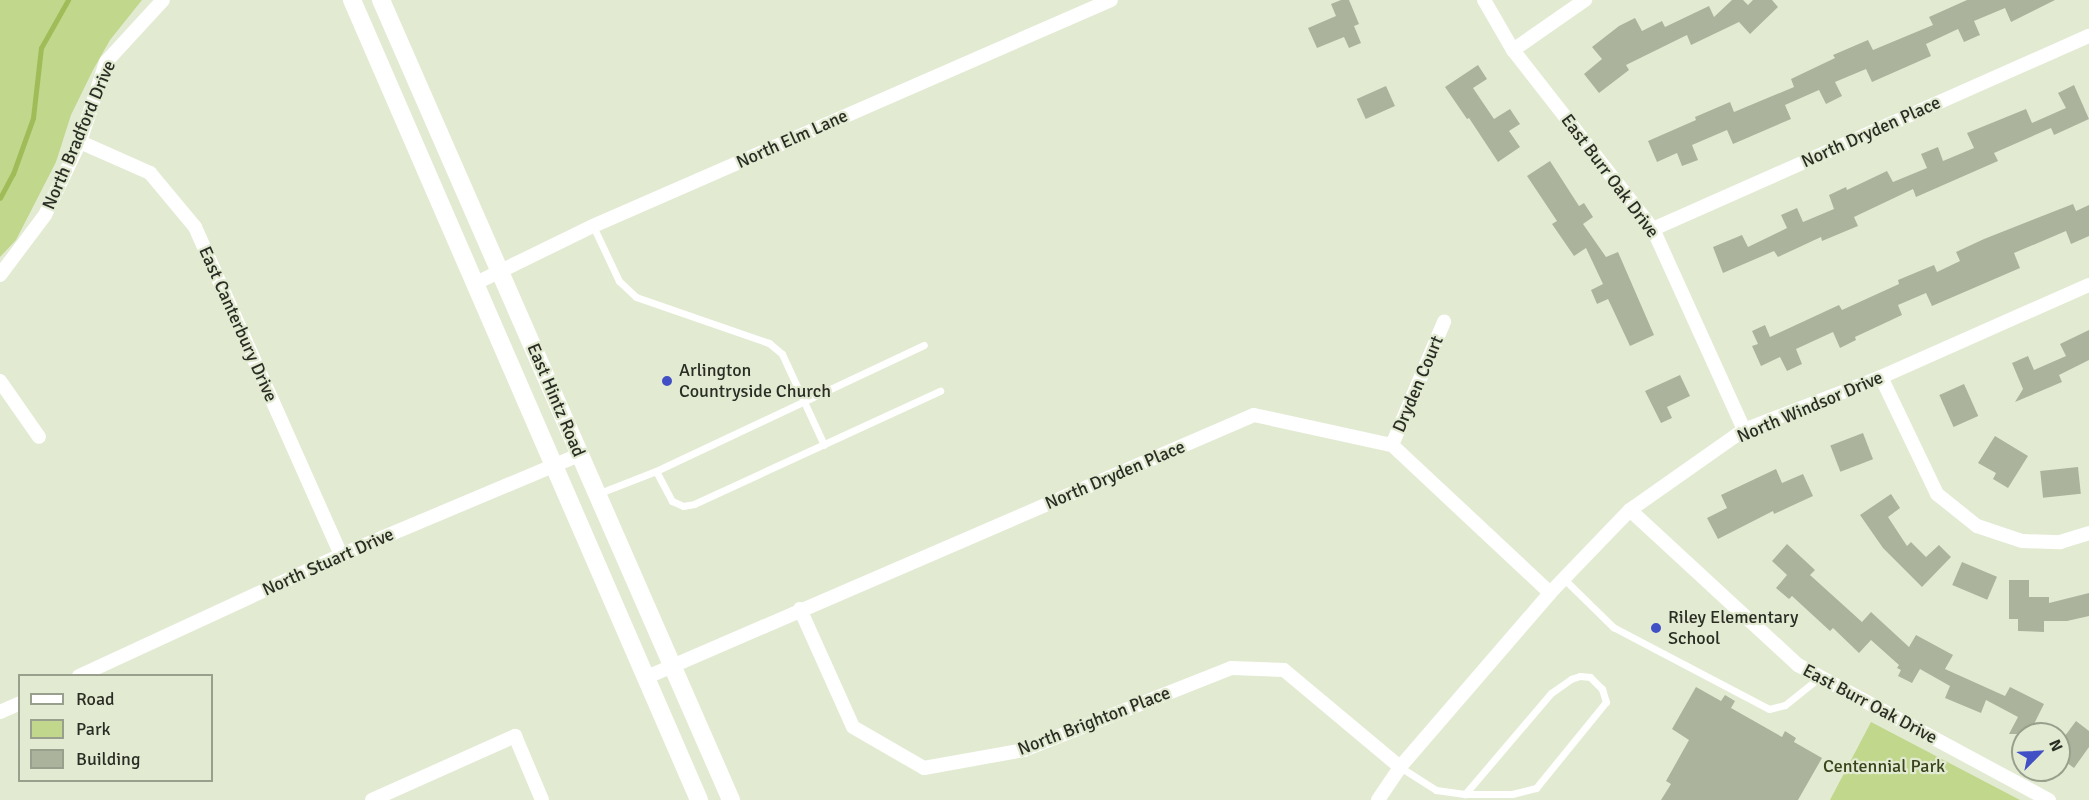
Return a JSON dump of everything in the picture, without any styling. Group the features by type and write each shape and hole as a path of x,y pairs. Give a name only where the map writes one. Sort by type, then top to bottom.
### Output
{"main road":[{"name":"East Hintz Road","path":"352,0 699,800"},
{"name":"East Hintz Road","path":"381,0 731,800"}],"street":[{"name":"North Bradford Drive","path":"0,275 45,215 80,142 106,62 163,0"},
{"name":"North Elm Lane","path":"476,283 593,226 1111,0"},
{"name":"East Burr Oak Drive","path":"1484,0 1513,50 1653,228 1744,430"},
{"path":"1513,50 1585,0"},
{"name":"North Dryden Place","path":"1653,228 2089,36"},
{"name":"East Canterbury Drive","path":"80,142 150,173 195,226 341,555"},
{"name":"North Windsor Drive","path":"1378,800 1401,767 1550,593 1630,510 1744,430 1881,377 2089,285"},
{"name":"Dryden Court","path":"1392,445 1444,322"},
{"path":"1881,377 1937,494 1977,526 2022,541 2060,542 2089,532"},
{"path":"0,381 39,438"},
{"name":"North Dryden Place","path":"647,677 1254,415 1392,445"},
{"path":"1392,445 1550,593"},
{"name":"North Stuart Drive","path":"81,674 341,555 579,455"},
{"name":"East Burr Oak Drive","path":"1630,510 1798,664 2049,800"},
{"name":"North Brighton Place","path":"800,609 853,727 924,768 1024,750 1231,668 1284,670 1401,767"},
{"path":"0,712 18,704"},
{"path":"372,800 514,736 542,800"}],"lane":[{"path":"593,226 620,281 636,297 770,344 782,354 824,445"},
{"path":"597,494 656,471 924,345"},
{"path":"656,471 672,501 683,506 694,504 940,391"},
{"path":"1564,579 1613,627 1769,709 1785,705 1821,677"},
{"path":"1401,767 1436,790 1465,794 1512,794 1536,788 1606,702 1602,689 1590,677 1580,676 1571,679 1551,693 1465,794"}],"green space":[{"path":"0,0 142,0 110,40 93,70 71,115 56,162 16,240 0,257"},
{"name":"Centennial Park","path":"1871,722 2020,800 1830,800"}],"building":[{"path":"1349,0 1359,24 1354,26 1361,43 1349,48 1344,37 1317,48 1308,28 1336,16 1331,4"},
{"path":"1732,0 1743,0 1748,5 1753,0 1772,0 1778,7 1750,34 1739,22 1691,45 1687,35 1626,65 1629,70 1599,93 1584,74 1602,59 1592,47 1619,26 1635,18 1642,31 1662,21 1665,27 1709,6 1714,17"},
{"path":"1967,0 2055,0 2011,22 2005,8 1974,21 1980,35 1964,42 1958,29 1926,44 1931,56 1872,82 1866,69 1835,82 1842,96 1826,104 1819,90 1785,105 1791,119 1733,144 1727,130 1692,145 1698,160 1682,166 1677,153 1657,162 1648,141 1730,102 1734,112 1794,87 1791,79 1835,58 1833,55 1868,40 1873,50 1933,25 1929,17"},
{"path":"1478,65 1487,79 1473,88 1494,119 1510,109 1520,124 1509,131 1520,147 1498,162 1445,87"},
{"path":"2074,85 2089,119 2054,135 2051,128 1994,153 1998,161 1916,197 1913,189 1854,217 1858,226 1822,241 1821,237 1778,257 1774,251 1723,273 1713,247 1742,235 1748,247 1787,228 1781,215 1797,208 1803,222 1834,209 1829,195 1846,187 1847,190 1887,171 1893,182 1927,168 1921,154 1938,147 1943,161 1974,148 1967,133 2026,109 2032,123 2066,108 2058,93"},
{"path":"1386,86 1395,106 1366,119 1357,99"},
{"path":"1550,161 1579,206 1584,203 1593,217 1583,224 1606,257 1618,252 1654,335 1630,346 1608,299 1597,304 1591,290 1603,284 1586,248 1574,256 1552,224 1557,221 1527,176"},
{"path":"2073,204 2076,211 2089,205 2089,236 2071,244 2066,231 2014,253 2020,268 1932,306 1926,293 1898,305 1902,315 1855,337 1856,340 1840,348 1833,332 1796,349 1802,364 1787,371 1780,357 1761,366 1752,346 1758,344 1752,331 1765,325 1770,337 1839,305 1842,310 1899,284 1898,280 1934,265 1937,272 1960,261 1956,252 1984,239"},
{"path":"2089,330 2089,360 2059,375 2062,382 2015,402 2023,389 2012,363 2028,356 2034,370 2066,356 2060,344"},
{"path":"1680,375 1690,396 1667,407 1672,418 1661,423 1645,391"},
{"path":"1964,384 1978,416 1954,427 1939,395"},
{"path":"1863,433 1873,459 1840,472 1830,446"},
{"path":"1995,436 2028,456 2008,488 1993,479 1996,473 1978,463"},
{"path":"2078,467 2081,494 2043,498 2040,471"},
{"path":"1776,469 1782,483 1803,474 1813,496 1774,514 1773,511 1718,539 1707,518 1727,508 1721,495"},
{"path":"1891,494 1900,508 1888,517 1907,546 1911,542 1926,557 1939,545 1951,557 1922,587 1883,548 1860,515"},
{"path":"1787,544 1815,570 1810,575 1862,622 1871,612 1909,647 1916,635 1953,655 1945,669 2005,696 2010,687 2044,704 2035,722 2015,722 2018,717 1986,700 1981,713 1945,698 1950,686 1920,669 1912,683 1898,676 1901,670 1897,668 1899,665 1871,640 1859,653 1833,628 1830,631 1792,596 1789,599 1776,588 1787,575 1772,561"},
{"path":"1962,562 1997,577 1987,600 1952,585"},
{"path":"2009,580 2029,580 2029,597 2049,597 2049,603 2089,593 2089,616 2067,621 2044,621 2044,632 2018,631 2018,619 2009,619"},
{"path":"1696,687 1721,701 1725,695 1735,701 1731,708 1782,737 1785,731 1796,738 1794,742 1822,758 1798,800 1661,800 1671,784 1666,781 1689,740 1672,729"},
{"path":"2076,721 2089,731 2089,747 2074,768 2071,766 2071,728"}],"waterway":[{"path":"0,198 13,174 33,118 41,48 68,0"}],"place":[{"name":"Arlington Countryside Church","path":"667,381"},
{"name":"Riley Elementary School","path":"1656,628"}]}
